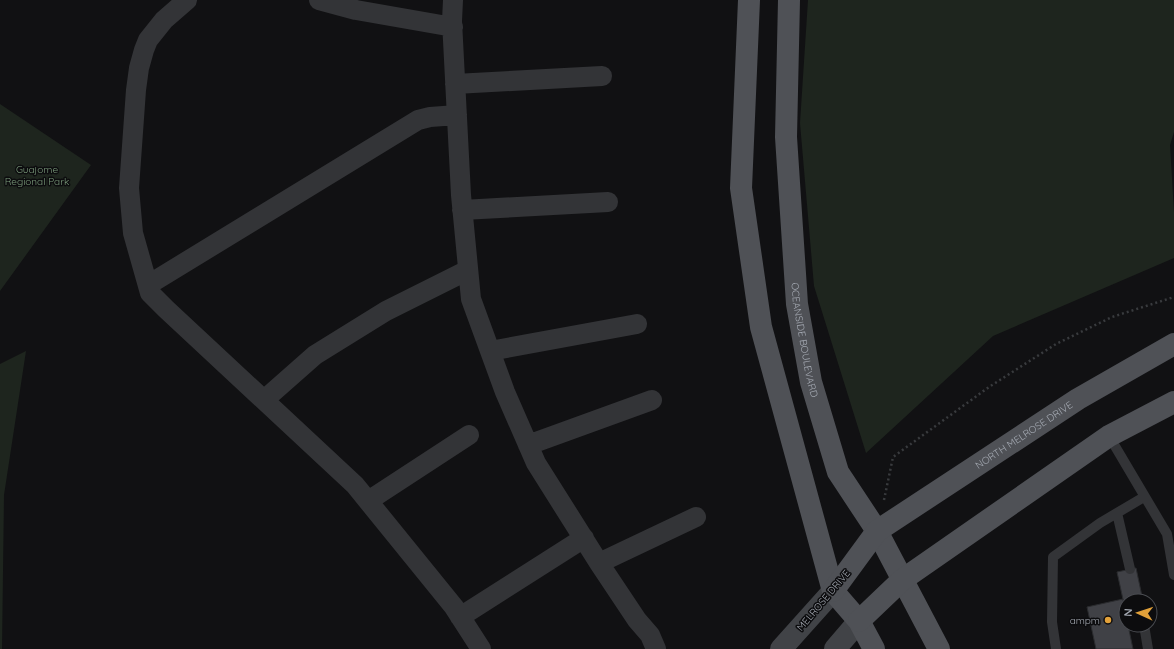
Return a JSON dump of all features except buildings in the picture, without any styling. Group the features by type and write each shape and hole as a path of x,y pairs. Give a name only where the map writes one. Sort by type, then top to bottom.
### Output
{"main road":[{"path":"749,0 741,188 761,327 833,591 859,621 874,649"},
{"name":"OCEANSIDE BOULEVARD","path":"789,0 786,138 797,304 811,382 838,472 877,531 939,649"},
{"name":"NORTH MELROSE DRIVE","path":"877,531 1078,398 1174,344"},
{"path":"835,649 859,621 902,580 1109,436 1174,402"},
{"name":"MELROSE DRIVE","path":"780,649 833,591 877,531"}],"street":[{"path":"187,0 164,20 148,40 139,68 136,90 129,188 133,233 150,293 166,310 354,485 454,607 481,649"},
{"path":"319,0 356,10 453,27"},
{"path":"453,0 462,210 471,299 505,392 536,463 599,563 637,620 650,635 656,649"},
{"path":"456,84 602,76"},
{"path":"148,286 418,120 430,116 457,115"},
{"path":"462,210 608,202"},
{"path":"264,400 315,355 386,311 468,270"},
{"path":"490,351 637,324"},
{"path":"528,445 652,400"},
{"path":"368,501 469,436"},
{"path":"599,563 696,517"},
{"path":"460,617 584,538"}],"lane":[{"path":"1109,436 1167,534 1174,575"},
{"path":"1056,649 1052,622 1053,557 1100,522 1144,497"},
{"path":"1117,513 1130,569"},
{"path":"1145,633 1148,649"}],"path":[{"path":"877,531 893,457 989,387 1056,344 1112,317 1174,297"}],"green space":[{"path":"808,0 1174,0 1174,132 1170,145 1174,212 1174,258 993,336 866,453 814,286 800,123"},
{"name":"Guajome Regional Park","path":"0,104 91,165 0,291"},
{"path":"26,351 4,495 2,649 0,649 0,364"}],"place":[{"name":"ampm","path":"1108,620"}]}
